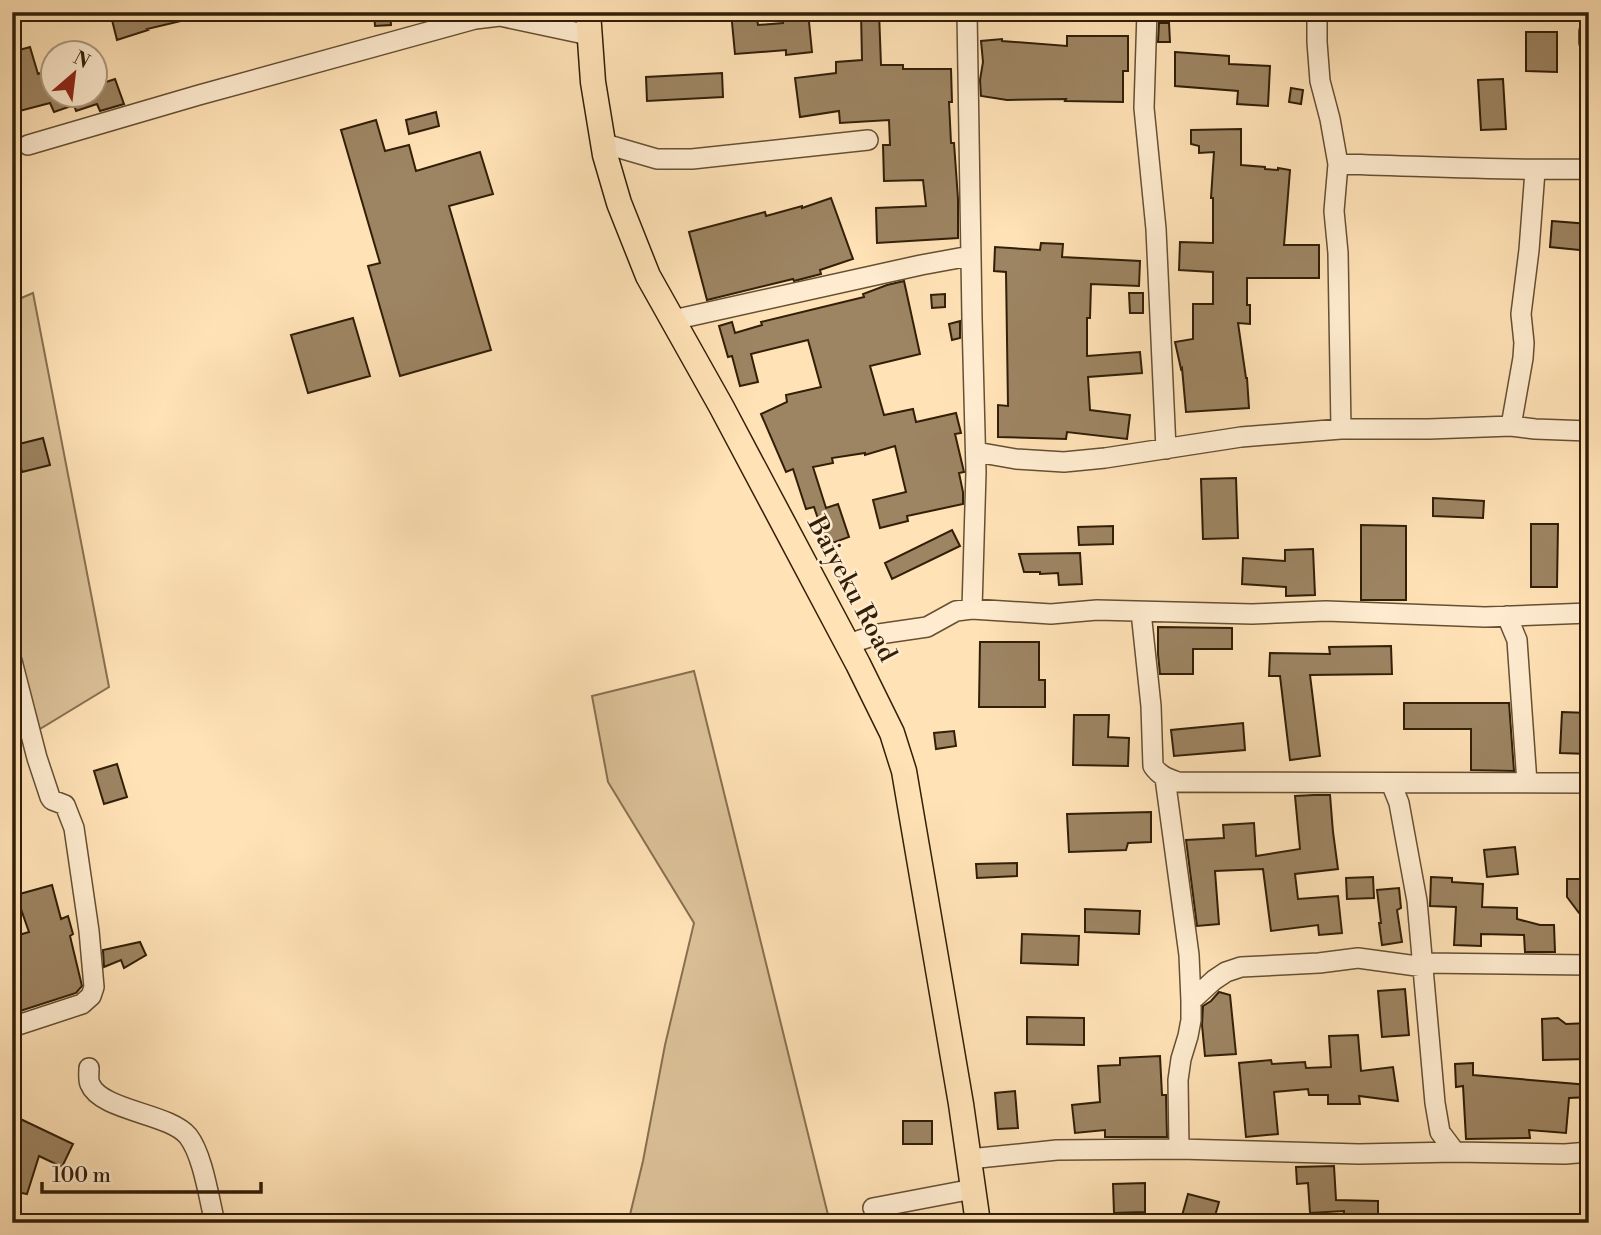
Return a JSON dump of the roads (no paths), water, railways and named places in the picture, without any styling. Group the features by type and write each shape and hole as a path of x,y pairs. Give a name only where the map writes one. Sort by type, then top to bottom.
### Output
{"main road":[{"name":"Baiyeku Road","path":"588,23 602,143 619,203 648,276 848,644 892,733 904,771 961,1104 978,1223"}],"street":[{"path":"967,12 976,452 972,609"},
{"path":"1147,12 1144,108 1156,229 1166,449"},
{"path":"1317,12 1320,81 1338,164 1334,211 1338,253 1341,429"},
{"path":"28,145 475,19 500,16 588,23"},
{"path":"1589,32 1589,43"},
{"path":"602,143 657,159 692,159 868,140"},
{"path":"1338,164 1535,171 1589,169"},
{"path":"1511,426 1523,358 1521,314 1535,171"},
{"path":"673,320 970,256"},
{"path":"976,452 1064,462 1241,437 1341,429 1511,426 1589,432"},
{"path":"848,644 879,634 928,627 956,611 972,609 1051,614 1097,610 1252,614 1326,611 1485,617 1589,613"},
{"path":"1141,612 1151,706 1153,766 1165,778 1178,782 1589,783"},
{"path":"1507,616 1518,648 1527,783"},
{"path":"12,661 37,758 52,800 65,805 74,828 89,931 93,987 91,996 82,1004 12,1027"},
{"path":"1165,778 1189,955 1191,1001 1191,1020 1178,1080 1179,1149"},
{"path":"1399,783 1399,803 1417,901 1435,1102 1440,1132 1455,1152"},
{"path":"1191,1001 1214,980 1241,967 1358,958 1424,965 1589,965"},
{"path":"89,1068 89,1083 96,1092 108,1100 172,1124 186,1133 196,1148 215,1223"},
{"path":"1427,1153 1440,1132"},
{"path":"969,1159 1057,1150 1179,1149 1359,1154 1455,1152 1587,1155"},
{"path":"873,1208 972,1189"}]}
